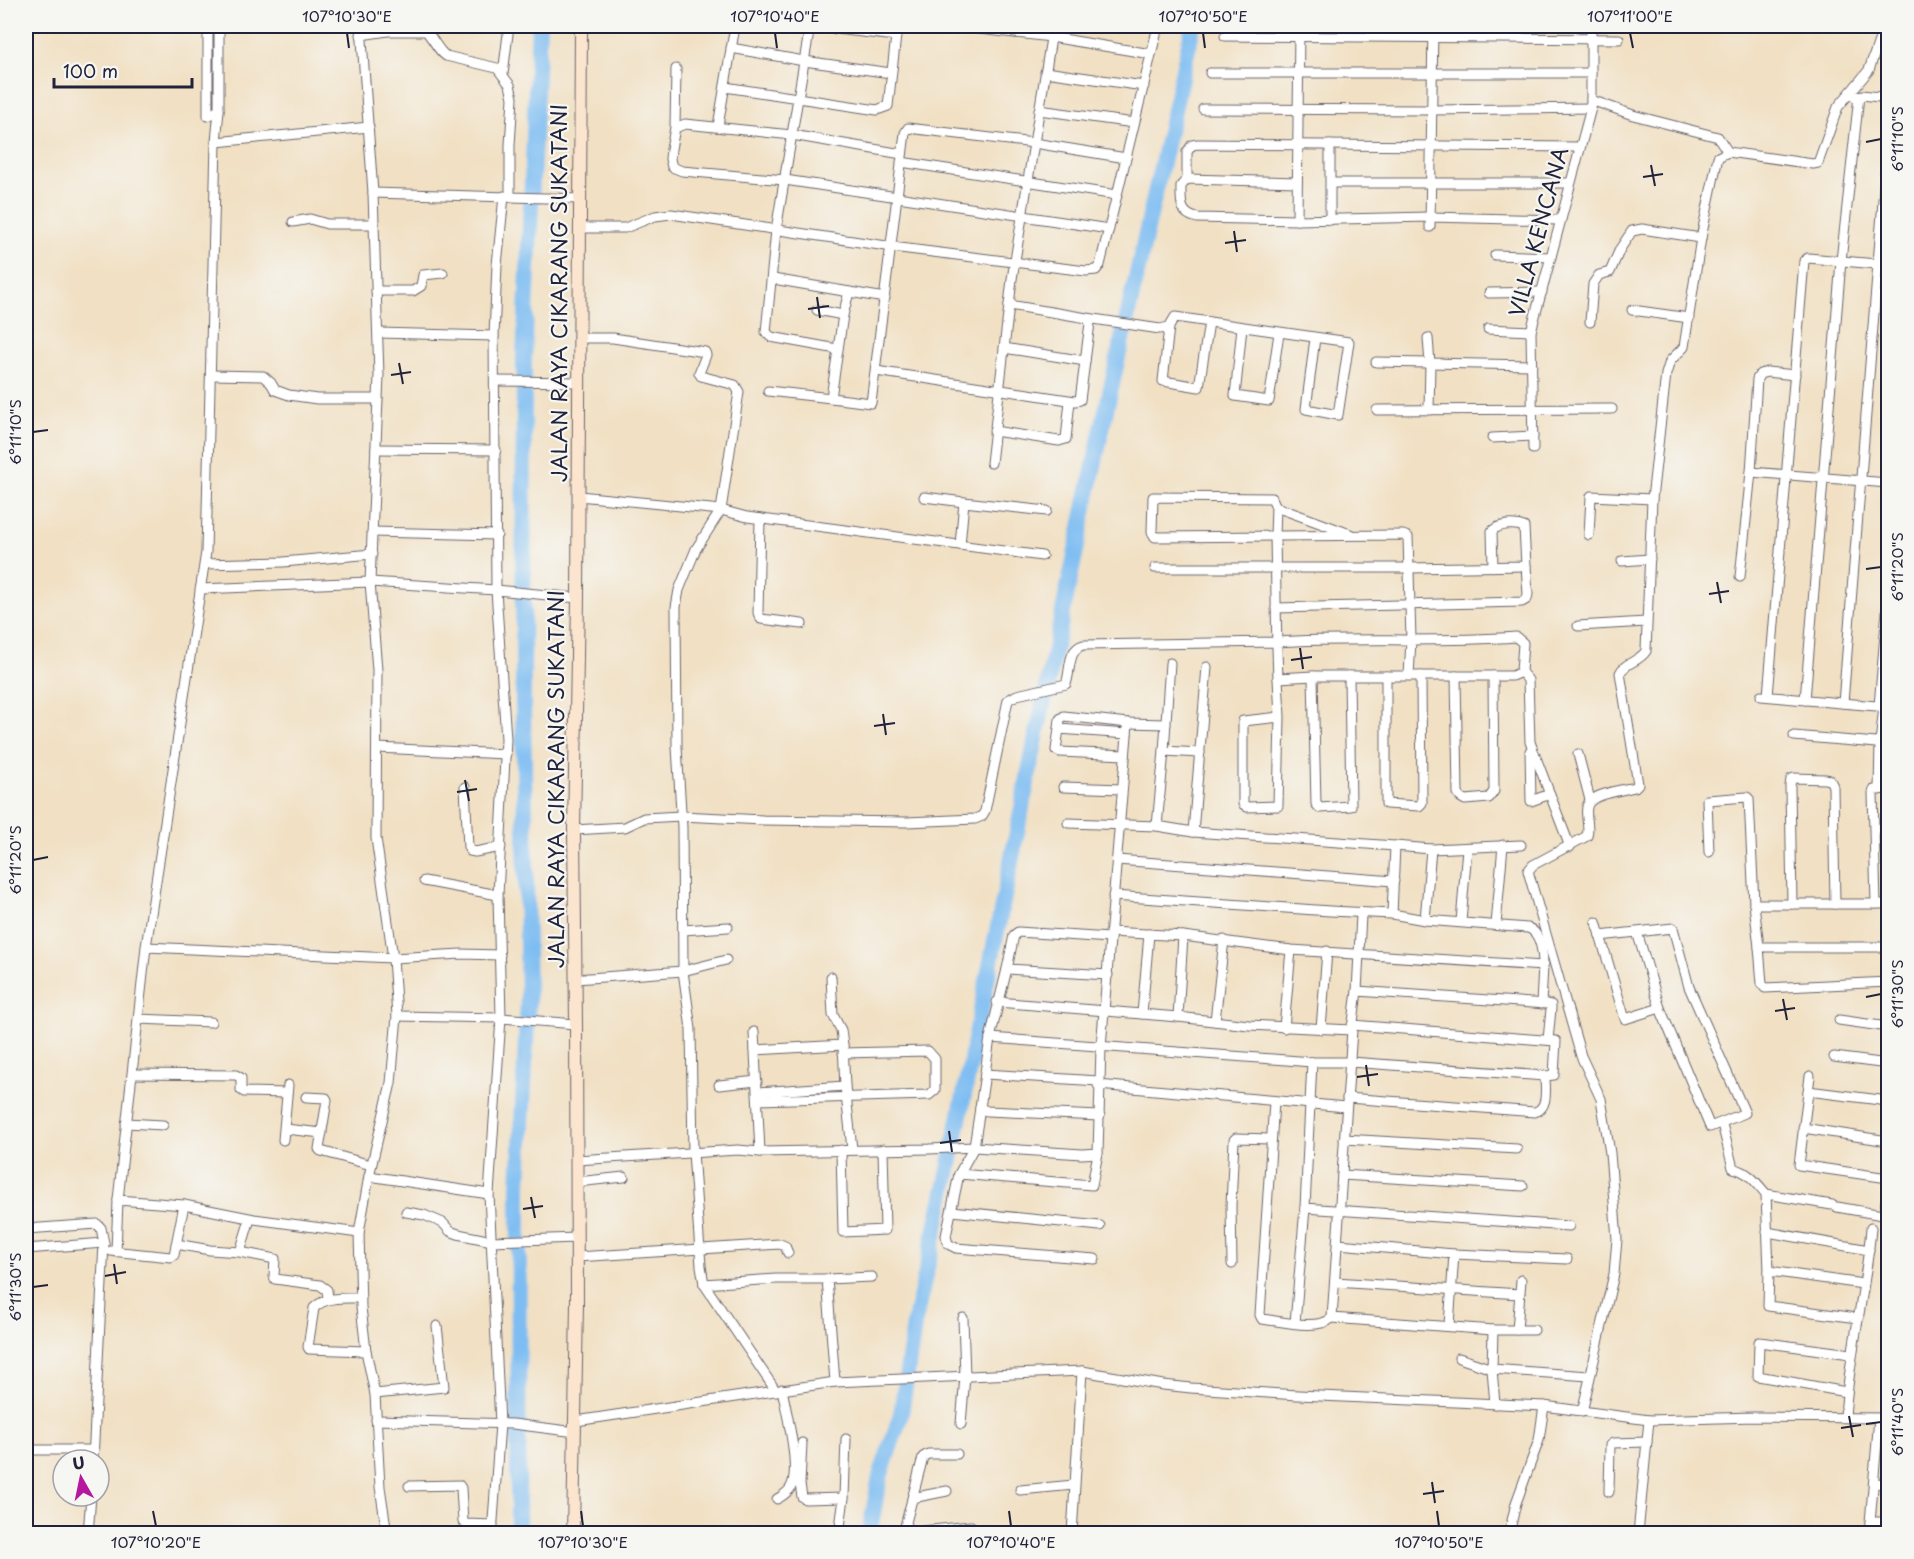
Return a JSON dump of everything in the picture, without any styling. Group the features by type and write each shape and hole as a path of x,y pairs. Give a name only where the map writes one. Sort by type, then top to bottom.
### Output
{"main road":[{"name":"JALAN RAYA CIKARANG SUKATANI","path":"573,1533 577,1257 574,830 579,496 581,26"}],"street":[{"path":"208,26 208,116 219,110"},
{"path":"116,1251 118,1200 146,947 204,564 216,142 219,110 219,26"},
{"path":"503,74 509,26"},
{"path":"718,126 735,26"},
{"path":"837,349 767,335 766,332 777,230 810,26 896,36"},
{"path":"725,87 878,110 888,106 899,26"},
{"path":"952,26 1051,37 1151,54"},
{"path":"991,463 1009,304 1053,26"},
{"path":"581,228 625,228 655,216 670,214 889,246 1086,271 1096,270 1100,265 1158,26"},
{"path":"1430,222 1433,26"},
{"name":"VILLA KENCANA","path":"1533,449 1531,331 1591,104 1591,26"},
{"path":"1590,800 1635,787 1638,784 1620,673 1623,667 1641,658 1646,651 1652,499 1666,374 1670,361 1683,350 1701,238 1718,157 1728,152 1818,163 1838,107 1869,70 1884,26"},
{"path":"387,1533 380,1487 375,1394 366,1351 360,1298 359,1233 371,1165 391,1083 397,1016 393,958 377,849 376,670 370,582 378,399 378,333 373,192 361,30 426,31 446,56 497,68 510,85 513,98 510,197 497,265 494,336 498,380 495,590 506,754 498,895 501,1018 489,1194 500,1424 493,1529 463,1522 459,1485 410,1486"},
{"path":"1297,220 1299,30"},
{"path":"1225,36 1299,30 1433,38 1619,39"},
{"path":"731,48 891,73"},
{"path":"676,69 675,128 670,159 672,167 682,171 785,180 1109,229"},
{"path":"1045,72 1144,86"},
{"path":"1210,73 1591,73"},
{"path":"1845,100 1859,96 1888,98"},
{"path":"1805,700 1841,261 1859,96"},
{"path":"1203,109 1432,110 1591,104 1718,137 1728,152"},
{"path":"1039,110 1134,123"},
{"path":"675,128 685,124 792,135 1028,182 1117,195"},
{"path":"216,142 369,127"},
{"path":"768,391 871,403 885,298 889,246 905,133 908,128 1034,143 1126,158"},
{"path":"1844,703 1888,138"},
{"path":"1560,220 1430,222 1191,216 1186,214 1182,207 1181,186 1187,179 1187,152 1192,145 1580,147"},
{"path":"1330,145 1330,220"},
{"path":"1187,179 1297,182"},
{"path":"1331,183 1570,183"},
{"path":"373,192 581,199"},
{"path":"294,222 310,219 327,224 374,224"},
{"path":"1590,322 1593,284 1599,274 1610,272 1620,249 1632,231 1642,229 1701,238"},
{"path":"1495,255 1551,257"},
{"path":"1884,706 1764,696 1787,475 1804,261 1808,258 1888,265"},
{"path":"376,291 417,290 421,286 423,275 443,273"},
{"path":"773,279 885,298"},
{"path":"831,398 837,349 849,292"},
{"path":"1489,293 1542,292"},
{"path":"1009,304 1146,327 1160,329 1169,327"},
{"path":"817,310 843,315"},
{"path":"1632,310 1689,318"},
{"path":"1209,322 1199,387 1163,381 1169,327 1175,317 1349,342 1338,415 1306,409 1315,338"},
{"path":"876,371 1070,401 1080,400 1090,323 1087,318"},
{"path":"1242,327 1235,396 1269,401 1279,333"},
{"path":"1488,329 1531,331"},
{"path":"378,333 494,336"},
{"path":"579,338 613,338 705,352 699,373 701,376 735,385 738,388 721,510 696,549 679,590 676,607 683,971 691,1029 693,1152 699,1248 704,1284 779,1390 795,1467 791,1487 777,1499"},
{"path":"1428,338 1429,410"},
{"path":"1004,348 1085,361"},
{"path":"1376,362 1532,365"},
{"path":"1740,577 1751,472 1757,379 1760,374 1767,372 1796,375"},
{"path":"211,375 263,376 275,390 312,399 378,399"},
{"path":"498,380 579,382"},
{"path":"994,431 1059,441 1066,439 1070,401"},
{"path":"1377,410 1612,409"},
{"path":"1492,438 1533,436"},
{"path":"376,449 496,450"},
{"path":"1751,472 1888,483"},
{"path":"579,496 721,510 760,519 1042,556"},
{"path":"1589,535 1591,496 1652,499"},
{"path":"924,497 1047,511"},
{"path":"1280,717 1243,721 1243,804 1247,807 1278,806 1280,717 1275,569 1275,536 1276,507 1274,500 1271,498 1152,498 1152,532 1155,537 1275,536 1406,536 1409,541 1411,640 1409,676"},
{"path":"960,545 964,502"},
{"path":"1276,507 1356,536"},
{"path":"760,519 758,606 761,619 802,624"},
{"path":"1276,608 1522,602 1528,594 1524,527 1520,525 1498,526 1492,531 1494,567"},
{"path":"372,532 497,535"},
{"path":"204,564 283,562 372,554"},
{"path":"1622,561 1650,558"},
{"path":"1155,568 1527,566"},
{"path":"200,589 370,582 578,598"},
{"path":"1876,904 1873,793 1874,790 1884,789 1888,599"},
{"path":"1578,627 1646,622"},
{"path":"574,830 625,827 644,818 681,816 907,822 975,819 982,816 985,810 1008,700 1017,695 1064,686 1068,681 1072,655 1080,645 1516,637 1523,643 1521,672 1528,680 1531,801 1550,794"},
{"path":"1157,826 1170,663"},
{"path":"1193,832 1207,667"},
{"path":"1278,678 1512,676 1521,672"},
{"path":"1313,676 1316,804 1320,808 1351,806 1349,676"},
{"path":"1386,676 1386,804 1413,807 1422,803 1421,676"},
{"path":"1456,676 1458,793 1465,800 1489,798 1494,791 1493,676"},
{"path":"1125,755 1056,750 1060,718 1064,716 1128,723 1166,724"},
{"path":"960,1174 1092,1185 1098,1153 1103,1011 1108,975 1118,824 1128,723"},
{"path":"1059,729 1127,734"},
{"path":"1794,736 1884,743"},
{"path":"1530,742 1570,847"},
{"path":"377,748 506,754"},
{"path":"1164,751 1200,753"},
{"path":"1578,754 1590,800 1587,808 1588,833 1570,847 1533,865 1528,871 1581,1056 1601,1099 1610,1153 1617,1239 1609,1297 1582,1412"},
{"path":"1792,904 1790,786 1791,779 1794,778 1830,780 1833,786 1835,904"},
{"path":"465,787 468,848 475,852 501,848"},
{"path":"1063,787 1122,789"},
{"path":"1709,852 1708,798 1747,797 1749,799 1754,904 1762,984 1765,988 1888,982"},
{"path":"1068,823 1157,826 1193,832 1431,849 1521,845"},
{"path":"1496,925 1503,845"},
{"path":"1392,914 1395,846"},
{"path":"1461,922 1467,848"},
{"path":"1425,920 1431,849"},
{"path":"1117,861 1394,881"},
{"path":"424,881 498,895"},
{"path":"1113,897 1392,914 1425,920 1534,930 1543,966 1541,1004"},
{"path":"1754,904 1888,904"},
{"path":"1332,1318 1346,1102 1357,991 1361,915 1359,913"},
{"path":"1596,922 1625,1019 1660,1008"},
{"path":"683,930 728,927"},
{"path":"1600,936 1673,928 1689,987 1745,1113 1710,1127 1660,1008 1637,932"},
{"path":"1095,1259 957,1248 948,1244 946,1236 960,1174 980,1108 997,1002 1014,935 1018,932 1183,936 1291,950 1543,966"},
{"path":"1142,1014 1149,934"},
{"path":"1178,1017 1183,936"},
{"path":"1215,1021 1224,940"},
{"path":"1758,946 1888,947"},
{"path":"146,947 393,958 461,954 500,955"},
{"path":"1284,1028 1291,950"},
{"path":"1321,1029 1327,951"},
{"path":"576,979 683,971 726,960"},
{"path":"1007,969 1108,975"},
{"path":"831,977 833,1015 841,1030 852,1149"},
{"path":"1357,991 1551,1005 1548,1040"},
{"path":"990,1038 1312,1062 1350,1062 1545,1076 1554,1074 1556,1068 1557,1044 1556,1041 1548,1040 1352,1028 1284,1028 997,1002"},
{"path":"397,1016 501,1018 576,1024"},
{"path":"138,1019 211,1022"},
{"path":"1839,1020 1888,1027"},
{"path":"754,1032 760,1152"},
{"path":"755,1050 925,1050 933,1055 936,1067 935,1090 929,1095 845,1091 758,1096"},
{"path":"1834,1057 1888,1064"},
{"path":"1295,1323 1305,1208 1312,1062"},
{"path":"133,1074 236,1075 241,1078 241,1090 244,1092 287,1089 283,1140"},
{"path":"985,1074 1099,1083 1274,1102 1311,1104 1346,1102 1535,1112 1544,1106 1545,1076"},
{"path":"1810,1076 1798,1165 1888,1178"},
{"path":"719,1084 757,1081"},
{"path":"1808,1091 1888,1101"},
{"path":"306,1096 327,1100 319,1149 371,1165"},
{"path":"1274,1102 1260,1315 1262,1319 1318,1325 1332,1318 1534,1330"},
{"path":"980,1108 987,1111 1100,1116"},
{"path":"126,1123 163,1125"},
{"path":"1722,1124 1732,1168 1744,1171 1752,1177 1766,1194 1768,1306 1857,1318"},
{"path":"1803,1128 1888,1141"},
{"path":"285,1129 322,1133"},
{"path":"1232,1264 1231,1206 1234,1140 1236,1138 1270,1139"},
{"path":"1344,1139 1517,1149"},
{"path":"576,1160 738,1149 760,1152 969,1147 1098,1153"},
{"path":"841,1150 843,1232 885,1230 883,1149"},
{"path":"1342,1174 1523,1186"},
{"path":"369,1176 489,1194"},
{"path":"577,1182 624,1178"},
{"path":"1766,1194 1886,1216 1888,1188"},
{"path":"118,1200 184,1205 250,1219 359,1233"},
{"path":"26,1249 104,1246 116,1251 171,1257 174,1256 177,1244 184,1205"},
{"path":"1305,1208 1569,1226"},
{"path":"952,1211 1100,1226"},
{"path":"406,1212 424,1215 443,1223 450,1231 458,1234 492,1241 577,1238"},
{"path":"240,1252 250,1219"},
{"path":"26,1229 97,1224 101,1228 104,1246 93,1448"},
{"path":"1845,1418 1851,1354 1871,1227"},
{"path":"1767,1232 1869,1250"},
{"path":"177,1244 275,1259 275,1279 320,1285 327,1290 328,1299"},
{"path":"577,1257 780,1244 785,1246 788,1253"},
{"path":"1338,1244 1454,1254 1567,1259"},
{"path":"1449,1325 1454,1254"},
{"path":"1769,1271 1863,1284"},
{"path":"704,1284 872,1276"},
{"path":"827,1279 835,1382"},
{"path":"1517,1330 1521,1280"},
{"path":"1335,1282 1520,1294"},
{"path":"360,1298 328,1299 314,1308 308,1339 309,1349 366,1351"},
{"path":"961,1424 965,1376 963,1317"},
{"path":"375,1394 444,1387 437,1326"},
{"path":"1493,1329 1494,1404"},
{"path":"1846,1392 1758,1376 1759,1342 1851,1354"},
{"path":"1459,1358 1492,1369 1589,1377"},
{"path":"376,1420 513,1424 535,1427 576,1426 835,1382 1082,1371 1191,1388 1544,1406 1649,1420 1845,1418 1884,1422 1877,1452 1869,1533"},
{"path":"1072,1533 1082,1371"},
{"path":"1509,1533 1516,1503 1539,1440 1544,1406"},
{"path":"1638,1533 1649,1420"},
{"path":"839,1533 844,1498 846,1439"},
{"path":"1609,1492 1610,1445 1647,1442"},
{"path":"802,1443 800,1484 802,1497 805,1499 844,1498"},
{"path":"26,1450 51,1452"},
{"path":"1877,1452 1888,1453"},
{"path":"957,1454 928,1454 923,1457 903,1533 971,1526"},
{"path":"1874,1483 1888,1484"},
{"path":"1020,1490 1074,1485"},
{"path":"912,1498 947,1491"},
{"path":"88,1533 89,1508"},
{"path":"1870,1522 1888,1522"}],"waterway":[{"path":"518,1534 519,1187 528,999 523,705 524,359 539,26"},
{"path":"869,1534 880,1477 901,1414 914,1325 947,1179 1036,738 1104,419 1193,26"}]}
